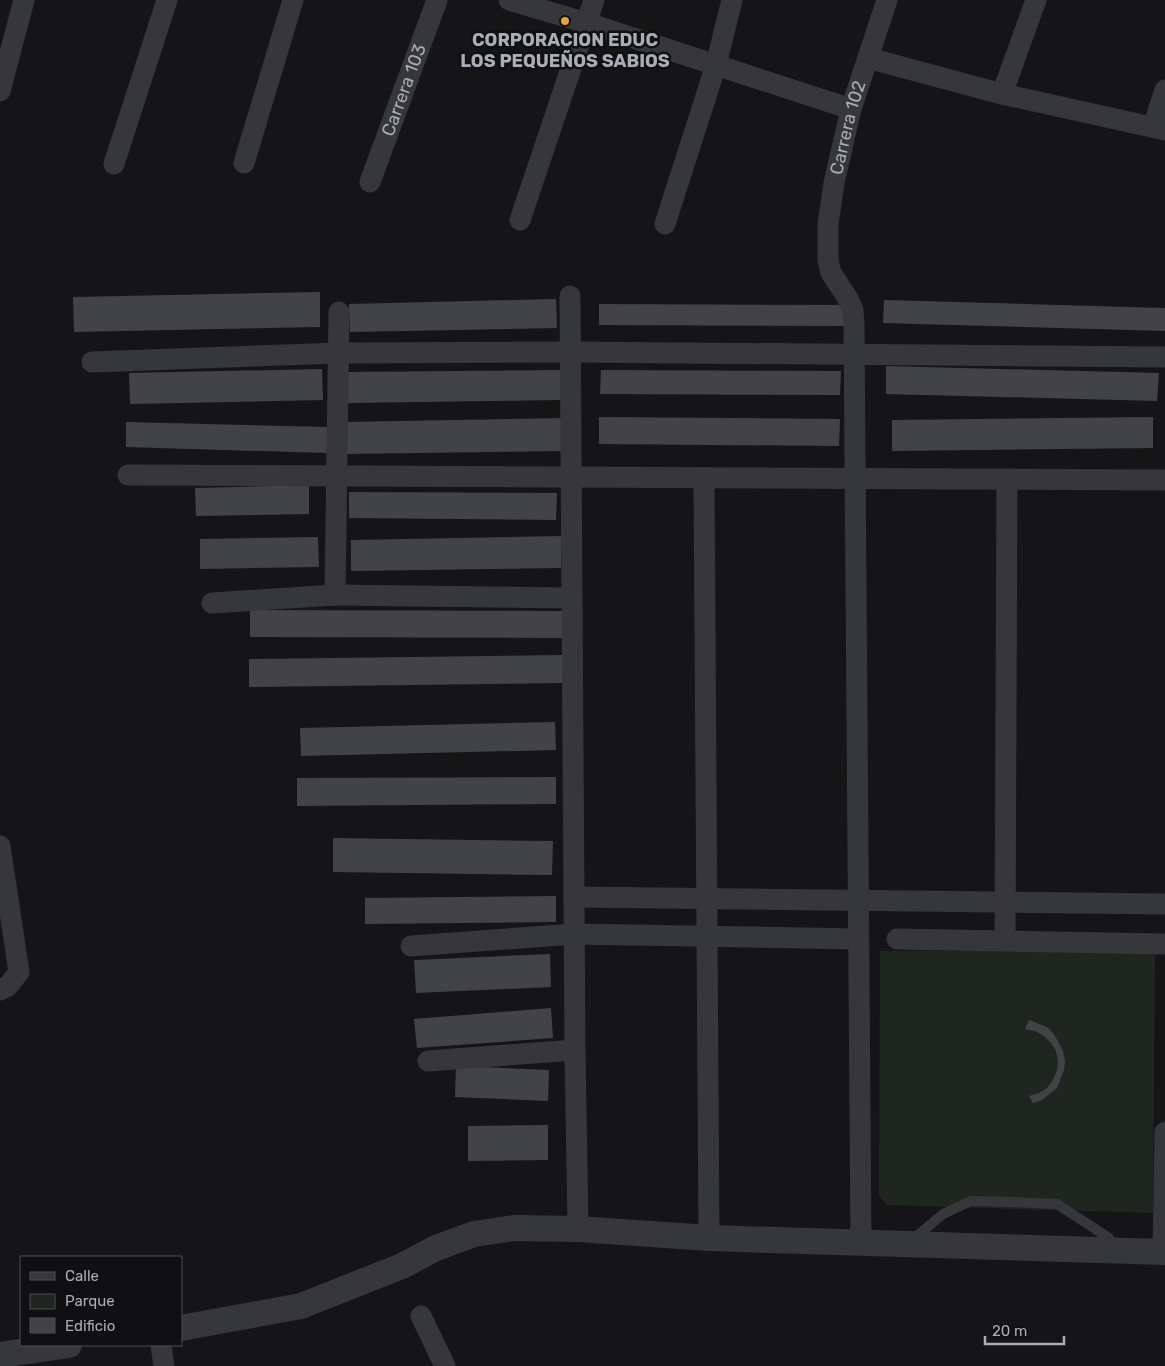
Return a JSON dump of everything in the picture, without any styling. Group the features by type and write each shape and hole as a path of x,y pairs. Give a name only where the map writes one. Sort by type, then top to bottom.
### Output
{"street":[{"path":"0,91 24,0"},
{"path":"114,164 167,0"},
{"path":"244,162 293,0"},
{"name":"Carrera 103","path":"370,182 437,0"},
{"path":"509,0 851,109"},
{"path":"520,220 594,0"},
{"path":"665,224 716,65 732,0"},
{"name":"Carrera 102","path":"854,354 853,310 831,273 828,260 828,224 834,183 851,109 887,0"},
{"path":"1002,94 1036,0"},
{"path":"868,58 1002,94 1159,129 1165,90"},
{"path":"570,296 578,1229"},
{"path":"335,595 339,312"},
{"path":"92,362 339,354 570,352 1165,357"},
{"path":"854,354 861,1243"},
{"path":"128,476 1165,480"},
{"path":"704,478 709,1238"},
{"path":"1005,941 1007,479"},
{"path":"212,603 335,595 572,598"},
{"path":"0,846 19,972 8,986 0,990"},
{"path":"574,898 1165,904"},
{"path":"412,946 574,934 858,939"},
{"path":"897,939 1165,944"},
{"path":"428,1061 575,1050"},
{"path":"182,1328 301,1306 394,1269 436,1248 474,1234 514,1228 578,1229 709,1238 1164,1252 1165,1132"},
{"path":"421,1316 445,1366"},
{"path":"0,1355 62,1346"},
{"path":"161,1346 164,1366"}],"lane":[{"path":"907,1244 943,1214 971,1201 1010,1202 1057,1204 1109,1238 1118,1251"}],"green space":[{"path":"1155,950 1153,1213 887,1205 879,1196 880,951"}],"building":[{"path":"320,292 320,327 74,332 73,297"},
{"path":"556,299 557,328 350,332 349,304"},
{"path":"884,300 1165,308 1165,331 883,323"},
{"path":"599,304 846,305 846,326 599,325"},
{"path":"886,366 1159,373 1157,401 886,394"},
{"path":"322,369 323,400 130,404 129,373"},
{"path":"561,370 562,400 348,403 348,372"},
{"path":"601,370 841,371 840,395 600,394"},
{"path":"599,417 840,419 839,446 599,444"},
{"path":"1153,417 1153,448 892,451 892,420"},
{"path":"564,418 564,451 345,454 345,422"},
{"path":"126,422 328,427 327,453 126,447"},
{"path":"309,485 309,514 196,516 195,488"},
{"path":"349,492 557,493 556,520 349,518"},
{"path":"561,536 561,568 351,571 351,540"},
{"path":"318,537 319,567 200,569 200,539"},
{"path":"250,610 563,611 563,638 250,637"},
{"path":"562,655 562,683 249,687 249,659"},
{"path":"555,722 556,750 301,756 300,728"},
{"path":"556,777 556,804 297,806 297,778"},
{"path":"333,838 553,841 552,875 333,872"},
{"path":"556,896 556,922 365,924 365,898"},
{"path":"550,954 551,987 416,993 414,960"},
{"path":"551,1008 553,1038 417,1048 414,1019"},
{"path":"1029,1020 1047,1027 1054,1034 1063,1051 1065,1061 1064,1070 1057,1088 1042,1100 1033,1103 1029,1096 1047,1088 1053,1080 1058,1061 1056,1051 1044,1036 1035,1031 1025,1029"},
{"path":"456,1066 549,1070 548,1101 455,1097"},
{"path":"548,1125 548,1160 468,1161 468,1126"}],"place":[{"name":"CORPORACION EDUC LOS PEQUEÑOS SABIOS","path":"565,21"}]}
